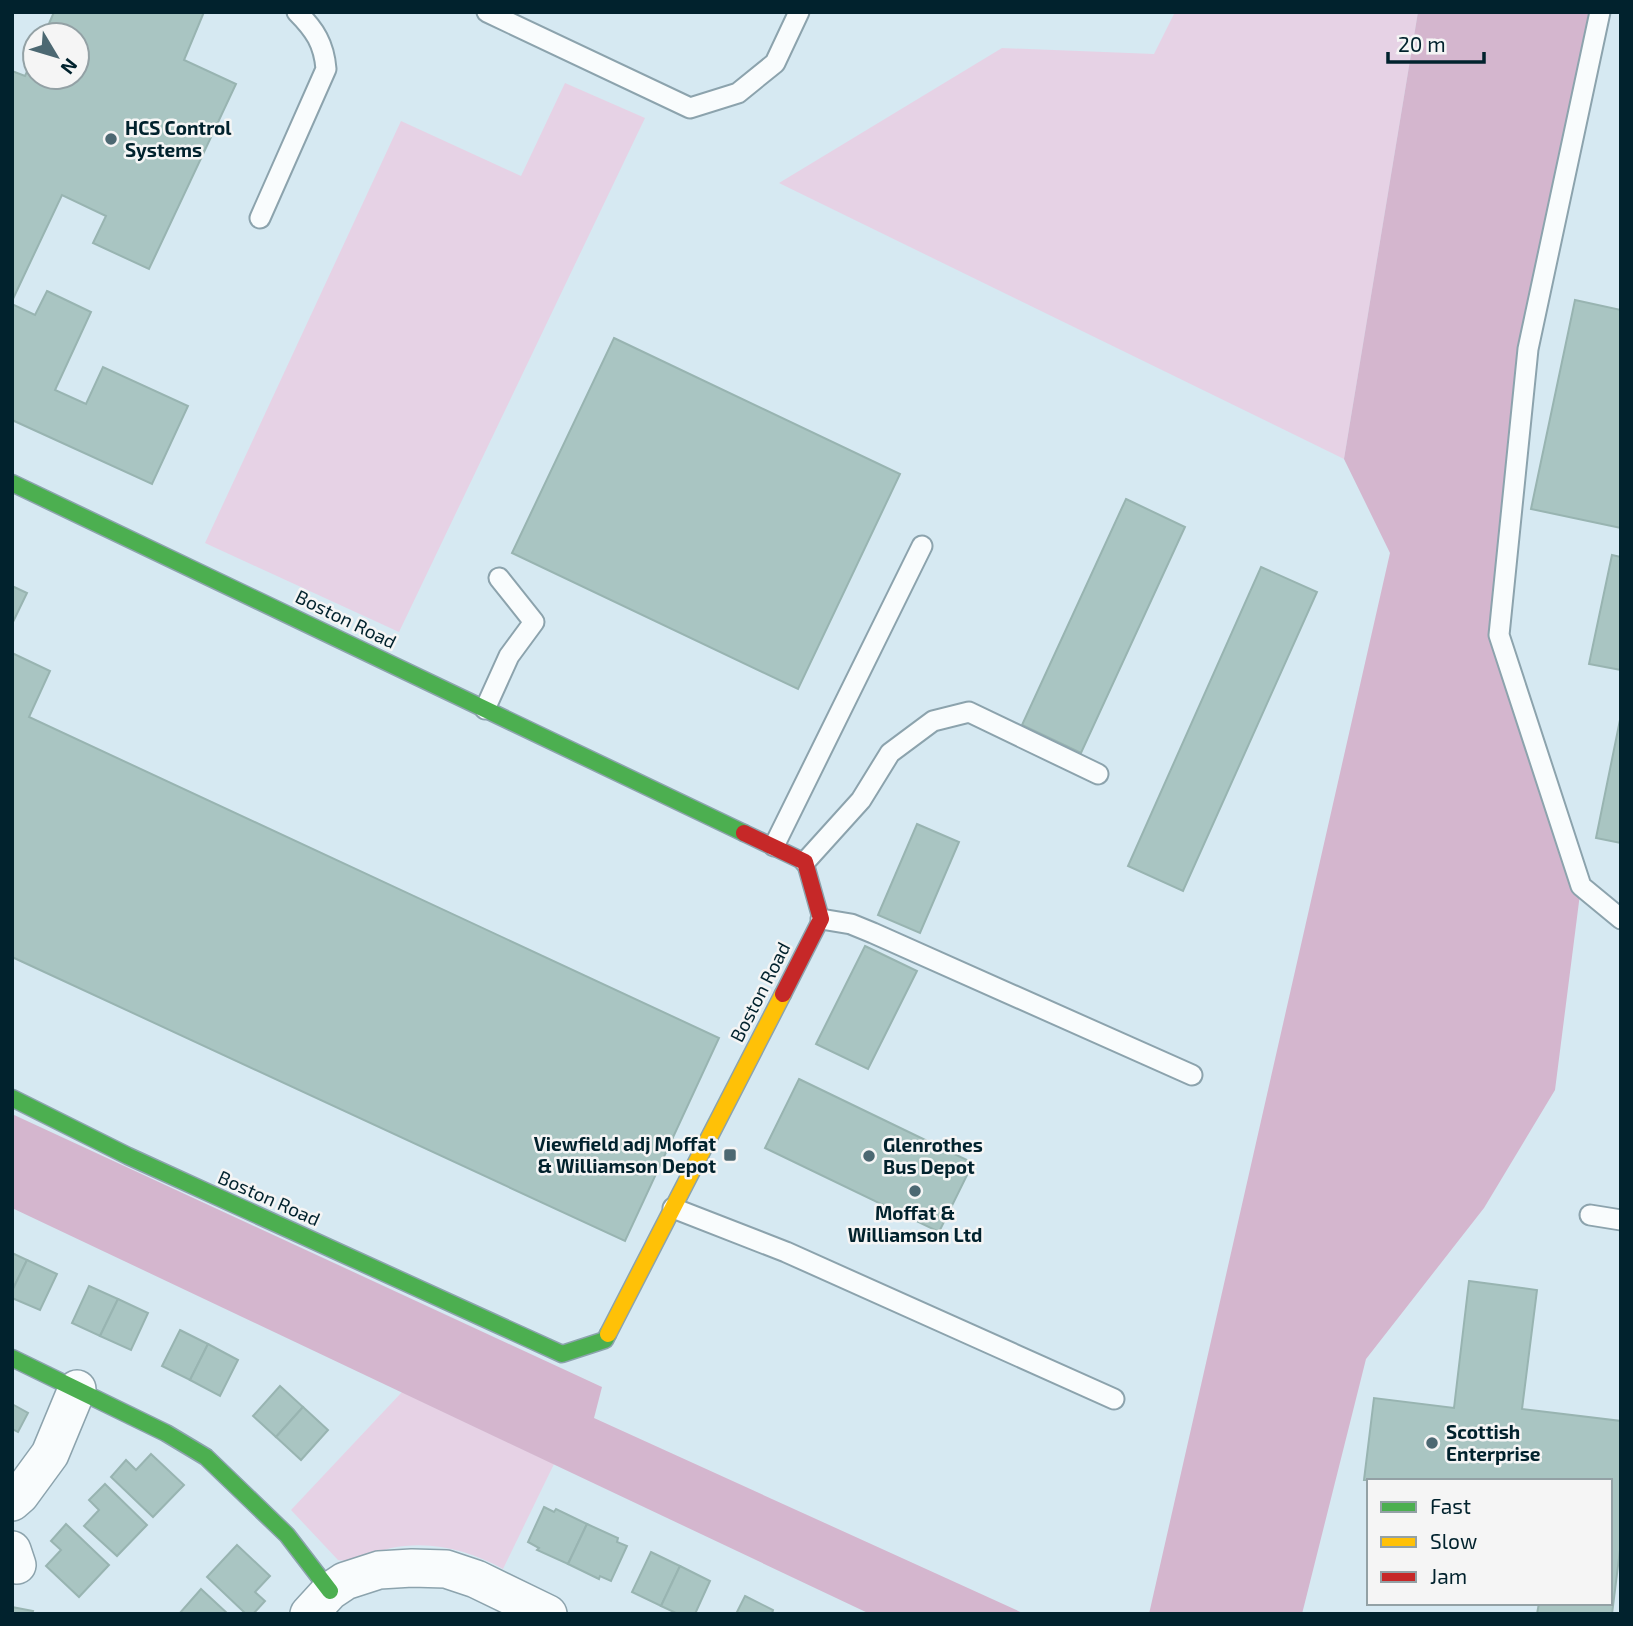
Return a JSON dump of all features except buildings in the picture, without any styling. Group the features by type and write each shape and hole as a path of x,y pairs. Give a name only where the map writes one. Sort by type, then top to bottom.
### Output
{"street":[{"name":"Boston Road","path":"12,483 805,862"},
{"path":"805,862 821,919"},
{"name":"Boston Road","path":"12,1098 128,1156 562,1354 605,1340 821,919"},
{"path":"12,1358 166,1433 206,1457 288,1535 319,1602 345,1581 379,1570 446,1569 477,1579 548,1614"},
{"path":"12,1502 50,1454 76,1389"}],"lane":[{"path":"260,218 326,69 325,51 308,23 297,12"},
{"path":"487,12 690,108 738,93 775,63 799,12"},
{"path":"1600,12 1528,349 1499,635 1581,886 1621,919"},
{"path":"774,846 922,546"},
{"path":"485,709 509,656 534,622 499,578"},
{"path":"805,862 860,800 890,753 933,721 969,712 1098,774"},
{"path":"821,919 851,924 885,938 1192,1075"},
{"path":"673,1208 786,1252 1114,1399"},
{"path":"1590,1215 1621,1220"}],"shaded area":[{"path":"1175,12 1418,12 1344,459 779,183 1002,48 1154,54"},
{"path":"1418,12 1606,12 1528,349 1499,635 1581,886 1555,1090 1484,1208 1366,1359 1302,1614 1149,1614 1390,553 1344,459"},
{"path":"565,83 645,118 399,632 205,543 401,121 521,176"},
{"path":"12,1114 602,1387 594,1418 1025,1614 870,1614 12,1208"},
{"path":"402,1392 554,1464 503,1569 463,1552 421,1545 391,1548 365,1557 338,1560 291,1510"}],"traffic: fast":[{"path":"12,483 744,833"},
{"path":"12,1098 128,1156 562,1354 605,1340 608,1334"},
{"path":"12,1358 166,1433 206,1457 287,1535 330,1591"}],"traffic: slow":[{"path":"608,1334 783,994"}],"traffic: jam":[{"path":"744,833 805,862 821,919 783,994"}],"place":[{"name":"HCS Control Systems","path":"111,139"},
{"name":"Viewfield adj Moffat & Williamson Depot","path":"730,1155"},
{"name":"Glenrothes Bus Depot","path":"869,1156"},
{"name":"Moffat & Williamson Ltd","path":"915,1191"},
{"name":"Scottish Enterprise","path":"1432,1443"}]}
